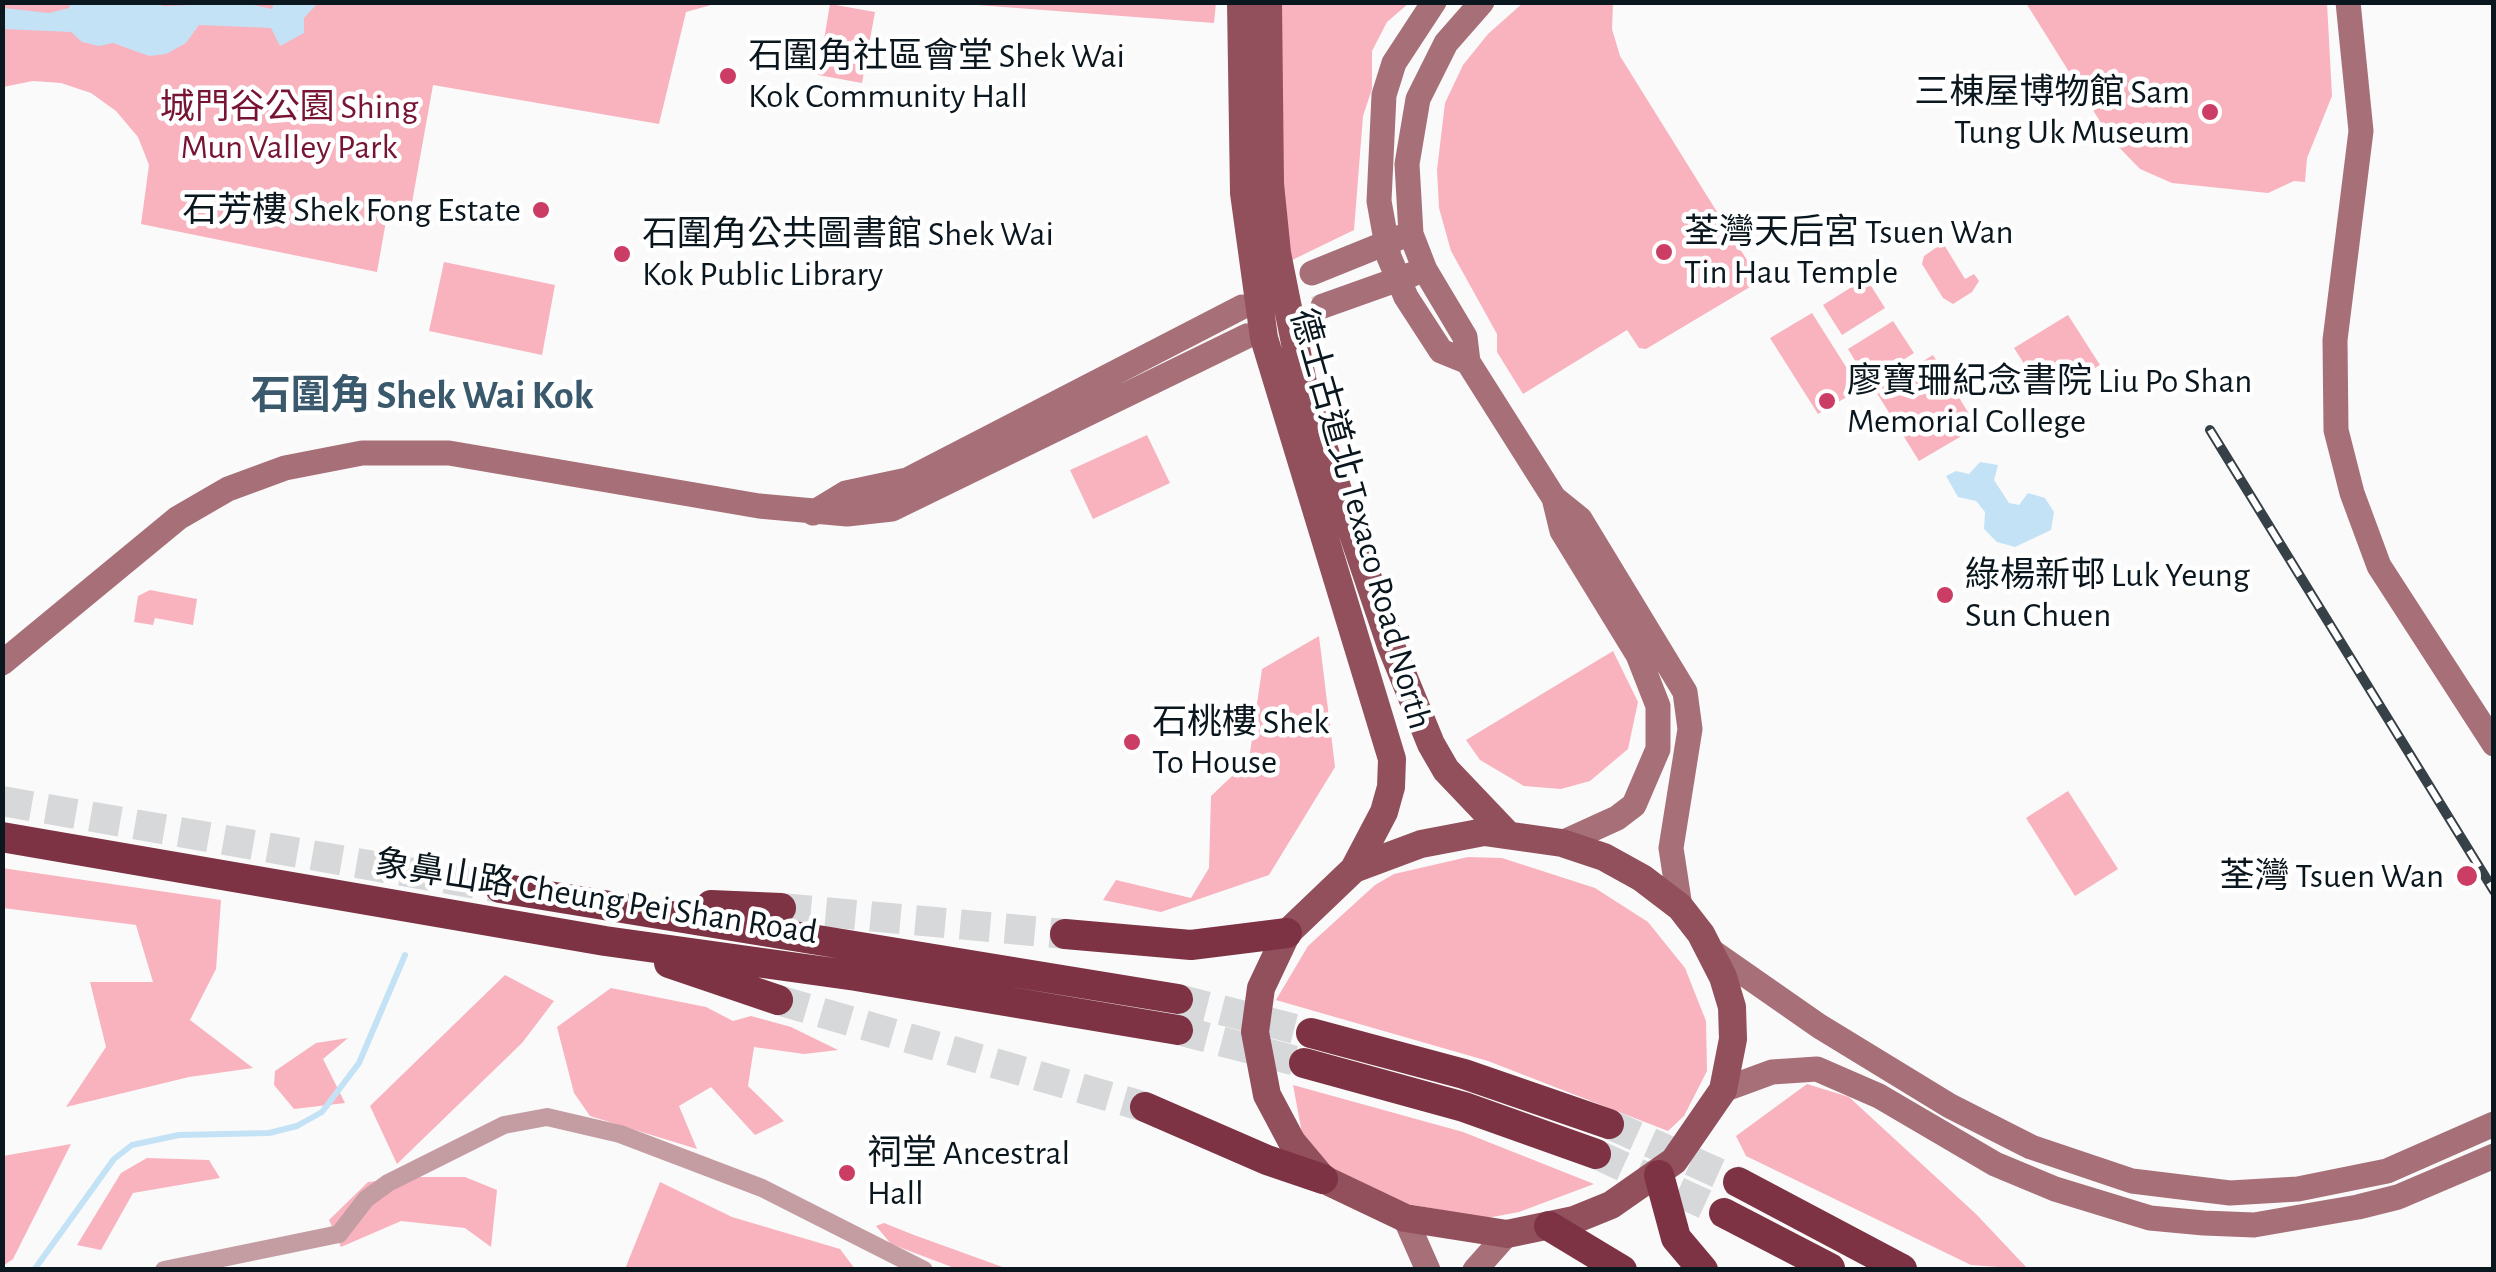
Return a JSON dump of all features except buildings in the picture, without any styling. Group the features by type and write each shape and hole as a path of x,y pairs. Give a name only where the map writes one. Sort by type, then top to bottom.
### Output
{"highway":[{"name":"象鼻山路 Cheung Pei Shan Road","path":"2,838 605,941 856,976 1178,1030"},
{"name":"象鼻山路 Cheung Pei Shan Road","path":"500,888 1178,999"},
{"path":"613,904 781,908"},
{"path":"1064,934 1201,946 1287,934"},
{"path":"605,941 778,1000"},
{"path":"1596,1154 1308,1048 1464,1074 1610,1124"},
{"path":"1145,1107 1267,1160 1324,1179"},
{"path":"1659,1175 1676,1238 1703,1270"},
{"path":"1738,1182 1902,1269"},
{"path":"1724,1213 1830,1268"},
{"path":"1549,1226 1622,1270"}],"main road":[{"name":"德士古道北 Texaco Road North","path":"1241,2 1244,193 1264,338 1392,759 1392,787 1384,812 1354,869"},
{"name":"德士古道北 Texaco Road North","path":"1268,2 1270,184 1277,254 1305,393 1391,646 1431,744 1446,770 1506,833"},
{"path":"1434,2 1404,46 1384,95 1378,180 1386,242 1398,280 1441,351 1468,362"},
{"path":"1482,2 1446,43 1418,100 1408,164 1411,234 1425,270 1464,337 1468,362 1554,498 1580,519 1685,692 1690,729 1671,848 1680,907"},
{"path":"2348,2 2361,131 2335,340 2336,430 2352,493 2379,566 2494,744"},
{"path":"1312,273 1411,234"},
{"path":"1323,306 1425,270"},
{"path":"813,513 846,493 907,480 1242,307"},
{"path":"2,663 119,564 191,511 228,490 285,468 362,453 494,457 813,513 858,513 915,501 1247,336"},
{"path":"1554,498 1562,532 1638,654 1652,684 1659,724 1654,766 1634,805 1617,818 1562,843"},
{"path":"1506,833 1562,843 1617,864 1680,907 1710,950 1732,1007 1733,1039 1724,1090 1690,1143 1659,1175 1611,1204 1549,1226 1507,1234 1405,1218 1324,1179 1278,1118 1260,1062 1257,1003 1287,934 1354,869 1449,836 1506,833"},
{"path":"1710,950 1774,997 1950,1106 2031,1147 2100,1173 2164,1187 2230,1193 2298,1189 2360,1178 2437,1153 2494,1124"},
{"path":"1724,1090 1772,1072 1818,1069 1879,1096 1995,1164 2102,1205 2150,1218 2254,1225 2398,1197 2494,1156"},
{"path":"1405,1218 1428,1270"},
{"path":"1475,1270 1507,1234"}],"street":[{"path":"164,1270 340,1234 366,1198 388,1183 504,1125 535,1118 564,1120 620,1134 762,1188 924,1270"}],"green space":[{"path":"1216,2 1214,23 951,3"},
{"path":"1524,2 1613,3 1612,29 1620,56 1760,281 1646,349 1639,348 1627,330 1523,394 1497,352 1497,334 1451,251 1439,208 1437,170 1445,103 1463,65 1488,34"},
{"name":"城門谷公園 Shing Mun Valley Park","path":"2,3 718,3 686,12 659,124 433,85 411,208 389,204 377,272 141,224 149,165 138,137 116,111 91,93 61,83 33,81 3,87"},
{"path":"1279,3 1409,3 1387,22 1372,51 1372,89 1363,116 1354,230 1288,262 1280,227"},
{"path":"2026,3 2327,3 2332,96 2307,158 2305,182 2294,181 2268,193 2172,183 2140,169 2111,139"},
{"path":"830,4 875,12 862,83 818,75"},
{"path":"1943,243 1965,279 1974,274 1979,281 1972,292 1953,304 1943,298 1922,264 1924,256"},
{"path":"444,262 555,285 542,355 429,331"},
{"path":"1866,278 1885,308 1842,335 1823,305"},
{"path":"1812,313 1860,389 1818,414 1770,338"},
{"path":"2068,315 2100,365 2046,398 2014,348"},
{"path":"1893,321 1914,353 1868,382 1848,349"},
{"path":"1933,355 1977,427 1919,461 1875,390"},
{"path":"1147,435 1170,483 1093,519 1070,470"},
{"path":"150,590 197,599 193,625 155,618 153,625 134,622 138,596"},
{"path":"1319,636 1335,767 1269,875 1161,912 1103,900 1116,880 1191,898 1209,868 1211,796 1249,760 1262,669"},
{"path":"1613,651 1638,702 1628,749 1590,781 1561,789 1524,786 1480,760 1466,740"},
{"path":"2068,791 2118,869 2075,896 2026,818"},
{"path":"1468,857 1502,858 1595,888 1648,922 1685,968 1706,1021 1707,1071 1684,1116 1668,1131 1488,1061 1276,1000 1308,946 1375,885 1394,874"},
{"path":"2,868 221,900 216,969 190,1020 253,1068 189,1077 66,1107 106,1047 90,982 153,982 136,925 3,908"},
{"path":"505,975 554,1001 522,1043 397,1164 370,1106"},
{"path":"611,988 706,1007 733,1021 751,1016 791,1027 838,1050 804,1054 754,1047 748,1086 784,1121 755,1135 711,1087 679,1106 697,1149 590,1116 574,1093 557,1027"},
{"path":"348,1038 323,1059 345,1103 294,1109 274,1085 275,1071 316,1043"},
{"path":"1807,1084 1849,1097 1976,1214 2028,1269 1971,1265 1746,1156 1736,1136"},
{"path":"1293,1085 1463,1132 1594,1184 1519,1212 1487,1218 1401,1203 1352,1182 1321,1159 1302,1133"},
{"path":"71,1144 13,1259 3,1266 3,1156"},
{"path":"147,1158 209,1160 220,1178 133,1193 101,1250 77,1245 121,1173"},
{"path":"465,1177 497,1190 491,1247 465,1228 401,1221 341,1247 329,1220 368,1182"},
{"path":"660,1182 732,1217 840,1249 855,1269 625,1269"},
{"path":"884,1223 1008,1269 957,1269 891,1244 876,1226"}],"water":[{"path":"156,2 163,6 245,3 272,9 274,3 318,3 304,18 304,33 280,46 271,28 199,25 186,43 166,54 149,56 113,43 99,46 82,42 71,32 3,29 3,8 49,13 69,8 71,3"},
{"path":"1980,462 1998,465 1994,480 2009,503 2019,505 2028,493 2045,498 2054,512 2051,530 2015,547 1997,542 1984,529 1985,512 1976,501 1958,497 1946,476 1956,471 1969,474"}],"waterway":[{"path":"34,1270 114,1159 132,1145 179,1135 269,1133 297,1126 322,1112 359,1063 405,955"}],"tunnel":[{"path":"1247,336 1323,306"},
{"path":"2,801 500,888"},
{"path":"781,908 1065,934"},
{"path":"1178,999 1311,1033"},
{"path":"778,1000 1145,1107"},
{"path":"1178,1030 1304,1063"},
{"path":"1609,1124 1738,1182"},
{"path":"1596,1154 1724,1213"}],"railway":[{"path":"2210,430 2494,891"}],"place":[{"name":"石圍角社區會堂 Shek Wai Kok Community Hall","path":"728,76"},
{"name":"三棟屋博物館 Sam Tung Uk Museum","path":"2210,112"},
{"name":"石芳樓 Shek Fong Estate","path":"541,210"},
{"name":"荃灣天后宮 Tsuen Wan Tin Hau Temple","path":"1664,252"},
{"name":"石圍角公共圖書館 Shek Wai Kok Public Library","path":"622,254"},
{"name":"廖寶珊紀念書院 Liu Po Shan Memorial College","path":"1827,401"},
{"name":"綠楊新邨 Luk Yeung Sun Chuen","path":"1945,595"},
{"name":"石桃樓 Shek To House","path":"1132,742"},
{"name":"荃灣 Tsuen Wan","path":"2467,876"},
{"name":"祠堂 Ancestral Hall","path":"847,1173"}],"district":[{"name":"石圍角 Shek Wai Kok","path":"422,396"}]}
